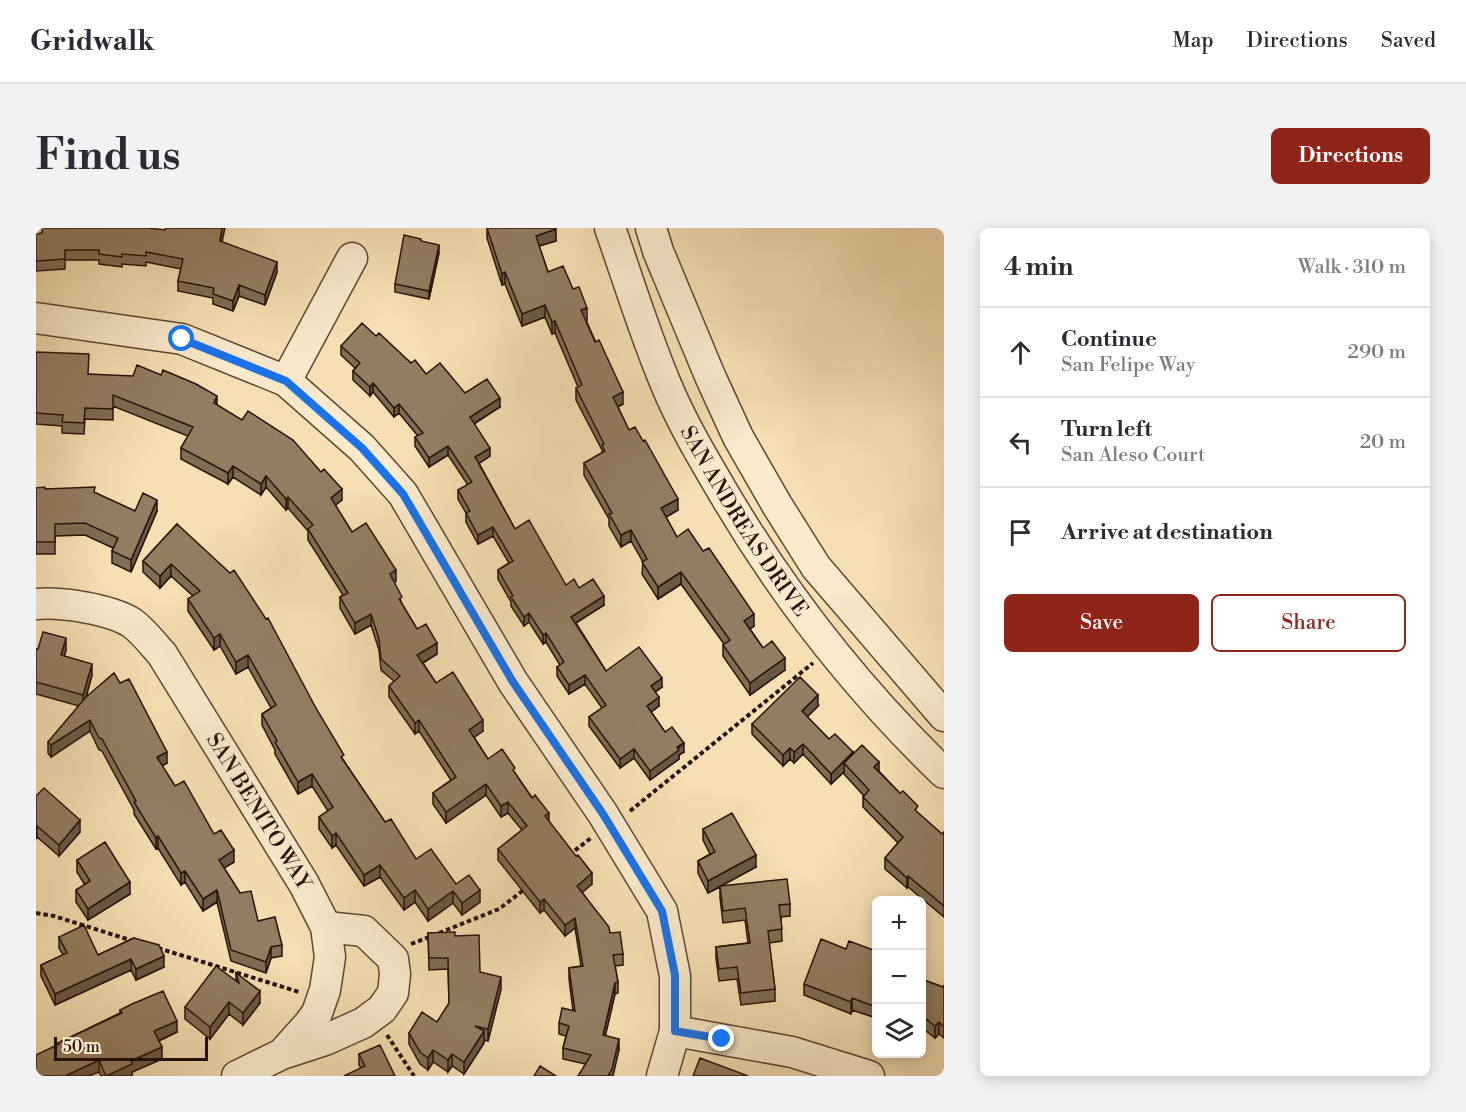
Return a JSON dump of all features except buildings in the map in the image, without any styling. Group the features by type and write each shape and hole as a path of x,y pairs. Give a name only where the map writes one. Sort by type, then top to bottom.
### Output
{"street":[{"name":"SAN ANDREAS DRIVE","path":"609,228 665,383 695,446 728,502 782,587 915,745 944,773"},
{"name":"SAN ANDREAS DRIVE","path":"651,228 658,251 710,376 738,437 777,504 816,567 944,717"},
{"path":"286,381 352,258"},
{"path":"36,318 182,339 286,381 362,448 403,494 513,682 603,814 662,911 675,975 675,1031 662,1076"},
{"name":"SAN BENITO WAY","path":"36,604 48,603 107,613 133,624 162,654 304,884 326,927 330,957 325,990 317,1012 282,1054 237,1076"},
{"path":"282,1054 325,1040 363,1023 382,1009 393,993 395,974 393,959 364,931 326,927"},
{"path":"675,1031 792,1052 869,1076"}],"path":[{"path":"624,816 816,661"},
{"path":"560,862 595,834 591,830"},
{"path":"401,948 499,909 534,882"},
{"path":"36,913 54,916 144,944"},
{"path":"156,948 302,993 298,1003"},
{"path":"382,1027 414,1076"}],"route":[{"path":"182,339 286,381 362,448 403,494 513,682 603,814 662,911 675,975 675,1031 722,1039"}]}
